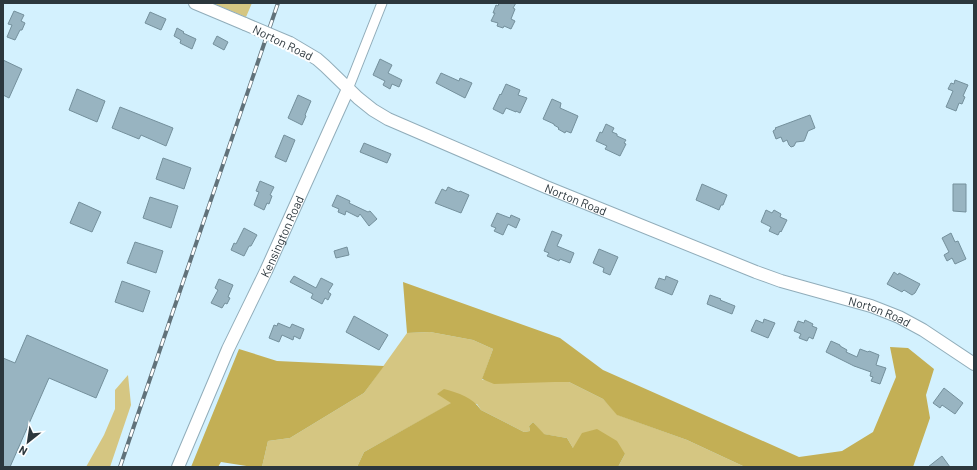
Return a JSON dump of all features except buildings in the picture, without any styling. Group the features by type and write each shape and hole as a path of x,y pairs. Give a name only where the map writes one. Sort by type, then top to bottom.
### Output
{"main road":[{"name":"Norton Road","path":"195,3 290,43 317,59 348,89 373,110 388,119 546,188 775,279 871,306 899,317 923,330 974,364"},
{"name":"Kensington Road","path":"178,467 228,349 266,271 348,89"}],"street":[{"name":"Kensington Road","path":"348,89 382,3"}],"shaded area":[{"path":"212,3 252,3 246,17"},
{"path":"403,282 560,338 603,370 799,457 842,451 873,432 896,377 890,347 908,348 934,369 926,395 930,418 913,467 745,467 687,440 617,415 603,399 569,382 494,384 482,379 493,349 473,340 430,332 407,333"},
{"path":"430,332 473,340 493,349 482,380 569,382 603,399 618,415 687,440 745,467 618,467 625,454 573,448 567,438 543,434 533,422 529,426 530,431 524,432 481,410 477,404 452,403 364,452 357,467 262,467 268,441 290,438 364,393 407,333"},
{"path":"239,349 277,361 384,366 364,393 290,438 268,441 262,467 221,462 218,467 191,467"},
{"path":"128,375 131,405 110,467 86,467 104,435 115,409 115,390"},
{"path":"444,389 465,396 474,402 481,410 524,432 530,431 529,426 533,422 544,434 567,438 573,448 582,433 597,429 617,441 625,454 618,467 357,467 364,452 451,403 437,394"}],"railway":[{"path":"120,467 278,3"}]}
